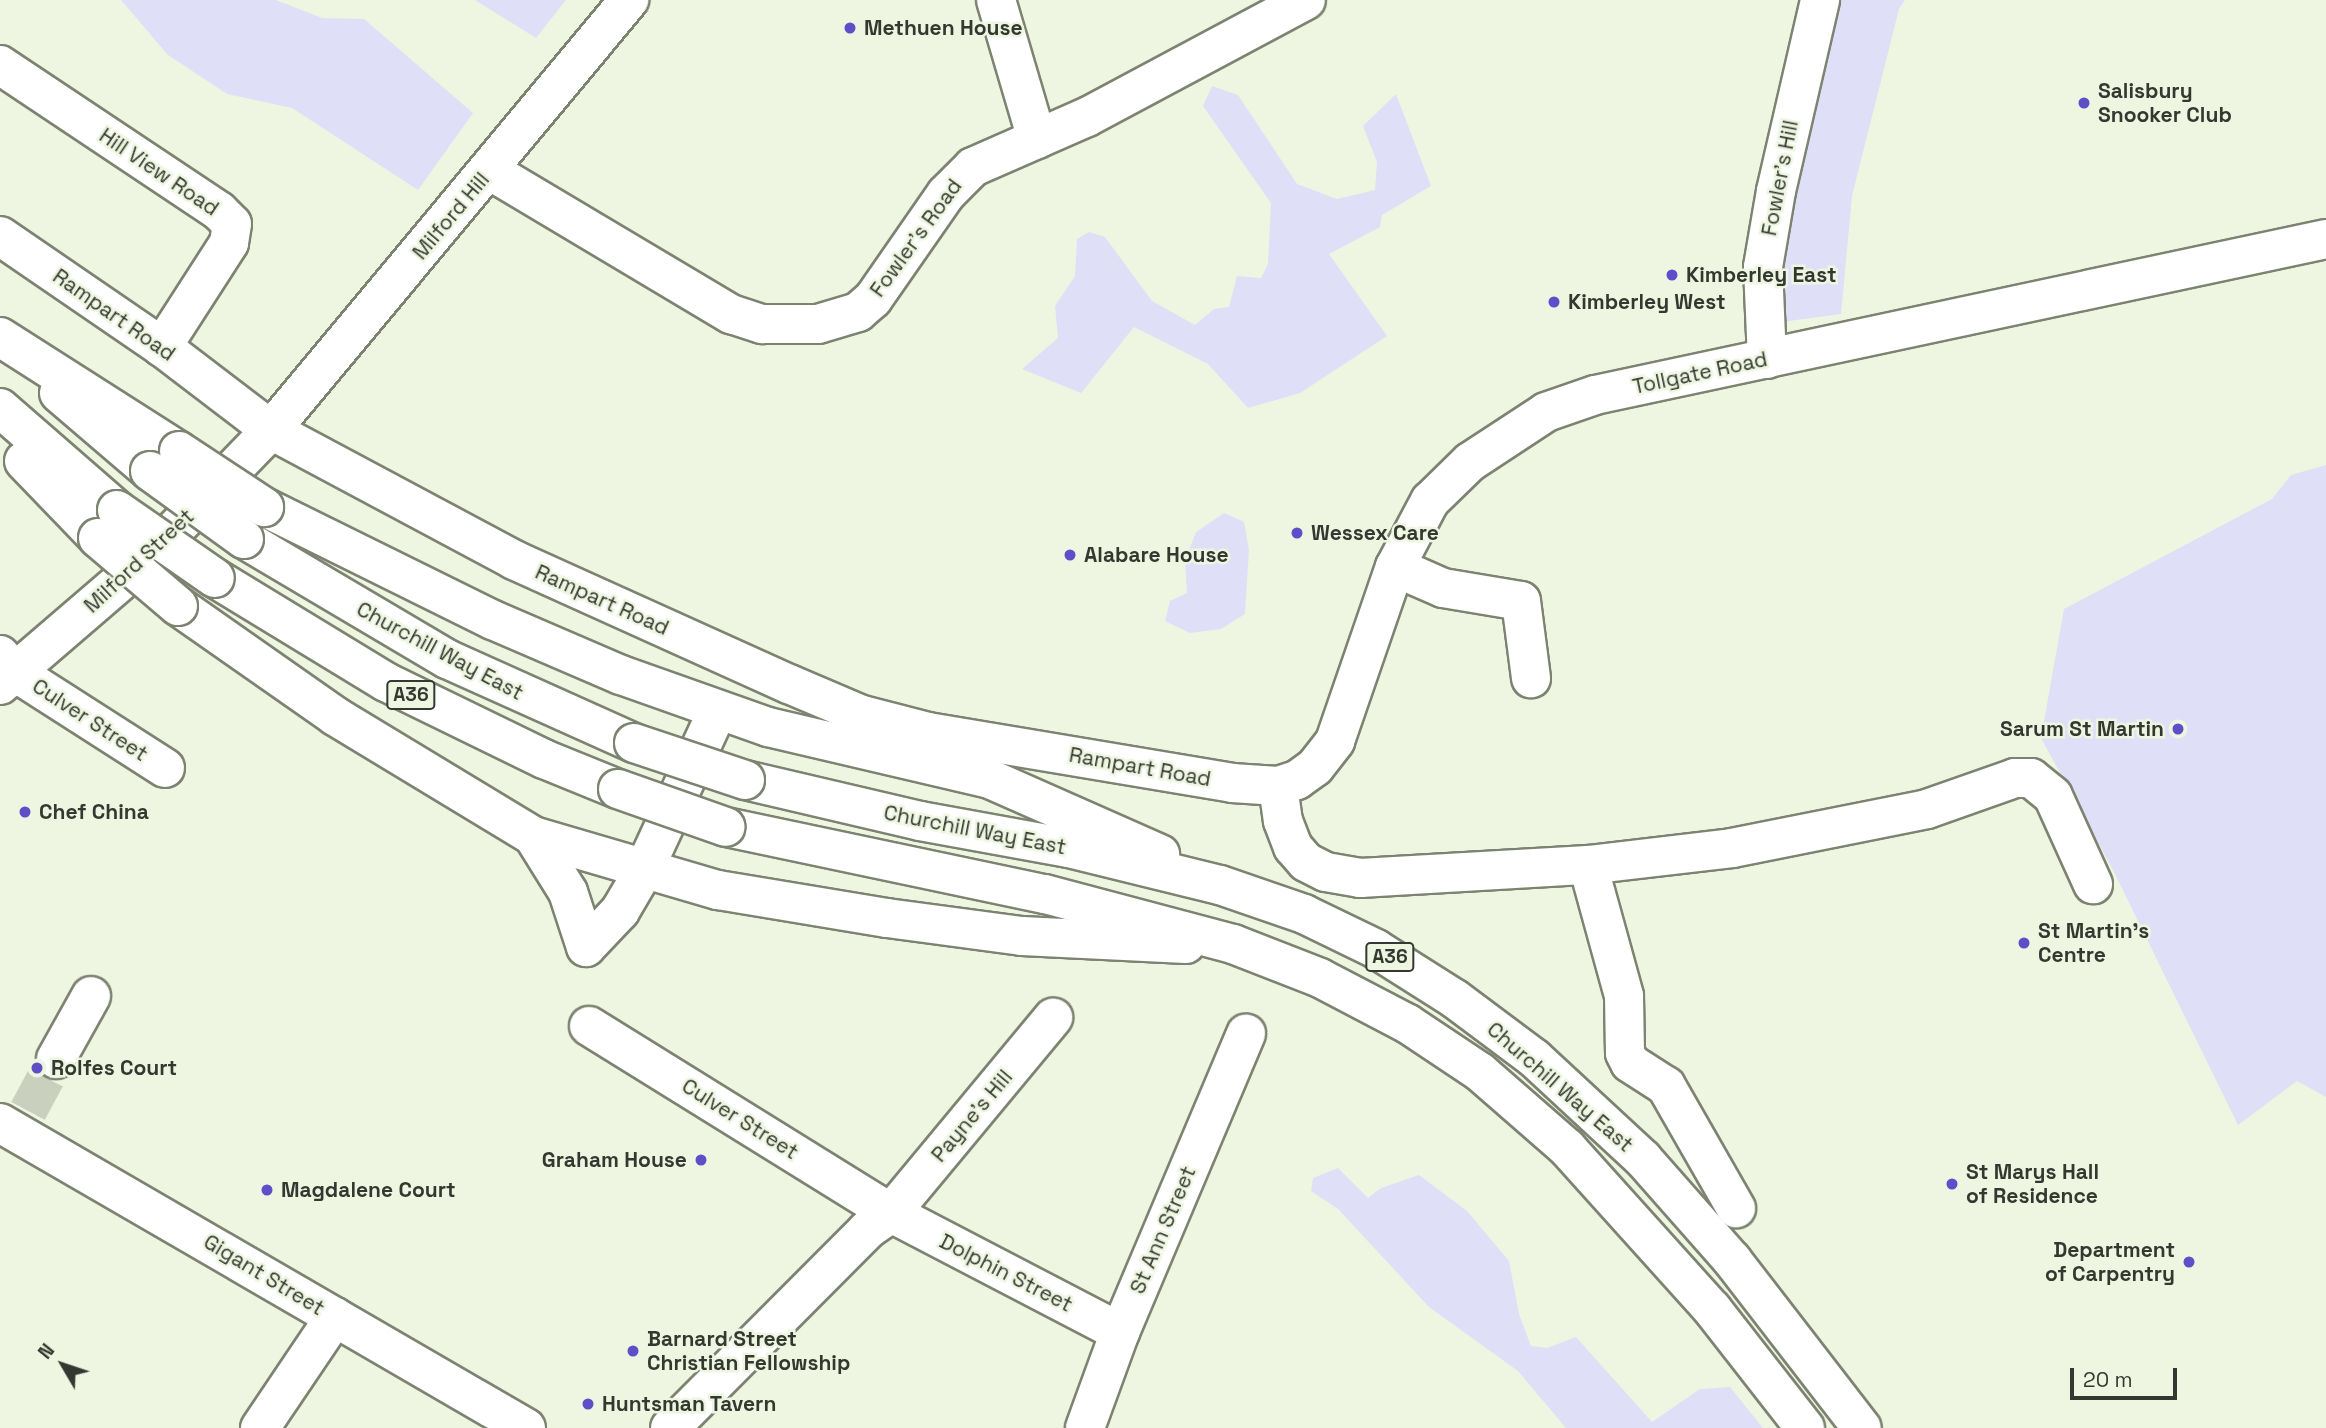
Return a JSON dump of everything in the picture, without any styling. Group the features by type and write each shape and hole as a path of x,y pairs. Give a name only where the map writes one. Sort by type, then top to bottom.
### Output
{"main road":[{"name":"Milford Hill","path":"271,430 629,0"},
{"path":"996,0 1037,139"},
{"name":"Fowler's Road","path":"489,170 694,295 762,324 791,327 858,312 888,283 959,177 992,157 1087,117 1306,0"},
{"name":"Fowler's Hill","path":"1767,359 1763,267 1776,191 1820,0"},
{"name":"Hill View Road","path":"0,65 219,211 232,224 229,243 162,347"},
{"name":"Rampart Road","path":"0,236 162,347 271,430 514,560 862,715 941,734 1232,783 1278,786"},
{"name":"Tollgate Road","path":"1278,786 1315,767 1335,741 1395,567 1439,489 1470,462 1546,412 1595,395 2326,239"},
{"name":"Churchill Way East","path":"0,339 164,461 244,539 447,659 634,743 745,780 896,816 1069,848 1220,885 1272,901 1376,949 1455,999 1534,1058 1606,1123 1681,1200 1862,1428"},
{"name":"Churchill Way East","path":"0,408 107,524 215,578 386,682 544,759 618,789 726,827 1045,894 1233,944 1320,978 1408,1024 1512,1097 1637,1223 1805,1428"},
{"name":"Milford Street","path":"5,671 144,561 271,430"},
{"path":"0,432 107,524 178,606 335,716 533,836 643,872 718,890 959,930 1112,944 1233,944"},
{"path":"164,461 554,648 717,712 820,741 990,779 1126,836 1220,885"},
{"path":"1395,567 1443,588 1521,601 1531,678"},
{"name":"Culver Street","path":"5,671 165,768"},
{"path":"533,836 568,892 586,947 620,911 643,872 717,712"},
{"path":"1278,786 1293,847 1306,862 1326,872 1360,878 1402,878 1588,865 1826,832 1927,809 2015,778 2031,778 2053,796 2094,884"},
{"path":"1588,865 1625,996 1625,1053 1630,1063 1666,1086 1674,1097 1699,1149 1736,1208"},
{"path":"56,1059 91,996"},
{"name":"Payne's Hill","path":"670,1428 867,1230 891,1213 1053,1018"},
{"name":"Culver Street","path":"589,1026 891,1213"},
{"name":"St Ann Street","path":"1085,1428 1120,1332 1246,1033"},
{"name":"Gigant Street","path":"15,1122 334,1317 526,1428"},
{"name":"Dolphin Street","path":"891,1213 1120,1332"},
{"path":"260,1428 334,1317"}],"shaded area":[{"path":"121,0 276,0 322,18 364,19 473,113 418,190 292,108 227,94 168,55"},
{"path":"475,0 566,0 536,38"},
{"path":"1830,0 1905,0 1899,9 1852,196 1841,314 1781,322 1774,264"},
{"path":"1212,86 1238,95 1297,184 1337,199 1375,190 1377,162 1363,126 1396,94 1431,186 1382,215 1380,227 1329,254 1387,336 1300,393 1248,408 1208,364 1134,327 1081,393 1022,369 1058,338 1055,306 1075,276 1077,239 1089,232 1105,237 1152,301 1195,325 1214,309 1229,307 1237,276 1261,278 1268,264 1271,203 1203,106"},
{"path":"2326,465 2326,1097 2297,1081 2238,1125 2114,872 2041,738 2064,609 2272,499 2291,475"},
{"path":"1224,513 1244,522 1249,550 1245,614 1221,629 1190,633 1165,621 1170,601 1187,593 1185,560 1196,532"},
{"path":"1338,1168 1368,1198 1381,1188 1419,1175 1467,1211 1509,1261 1519,1314 1531,1346 1547,1348 1576,1337 1652,1422 1700,1389 1730,1387 1763,1428 1566,1428 1518,1371 1429,1307 1338,1209 1311,1191 1313,1178"}],"tunnel":[{"path":"28,1111 56,1059"}],"place":[{"name":"Methuen House","path":"850,28"},
{"name":"Salisbury Snooker Club","path":"2084,103"},
{"name":"Kimberley East","path":"1672,275"},
{"name":"Kimberley West","path":"1554,302"},
{"name":"Wessex Care","path":"1297,533"},
{"name":"Alabare House","path":"1070,555"},
{"name":"Sarum St Martin","path":"2178,729"},
{"name":"Chef China","path":"25,812"},
{"name":"St Martin's Centre","path":"2024,943"},
{"name":"Rolfes Court","path":"37,1068"},
{"name":"Graham House","path":"701,1160"},
{"name":"St Marys Hall of Residence","path":"1952,1184"},
{"name":"Magdalene Court","path":"267,1190"},
{"name":"Department of Carpentry","path":"2189,1262"},
{"name":"Barnard Street Christian Fellowship","path":"633,1351"},
{"name":"Huntsman Tavern","path":"588,1404"}]}
